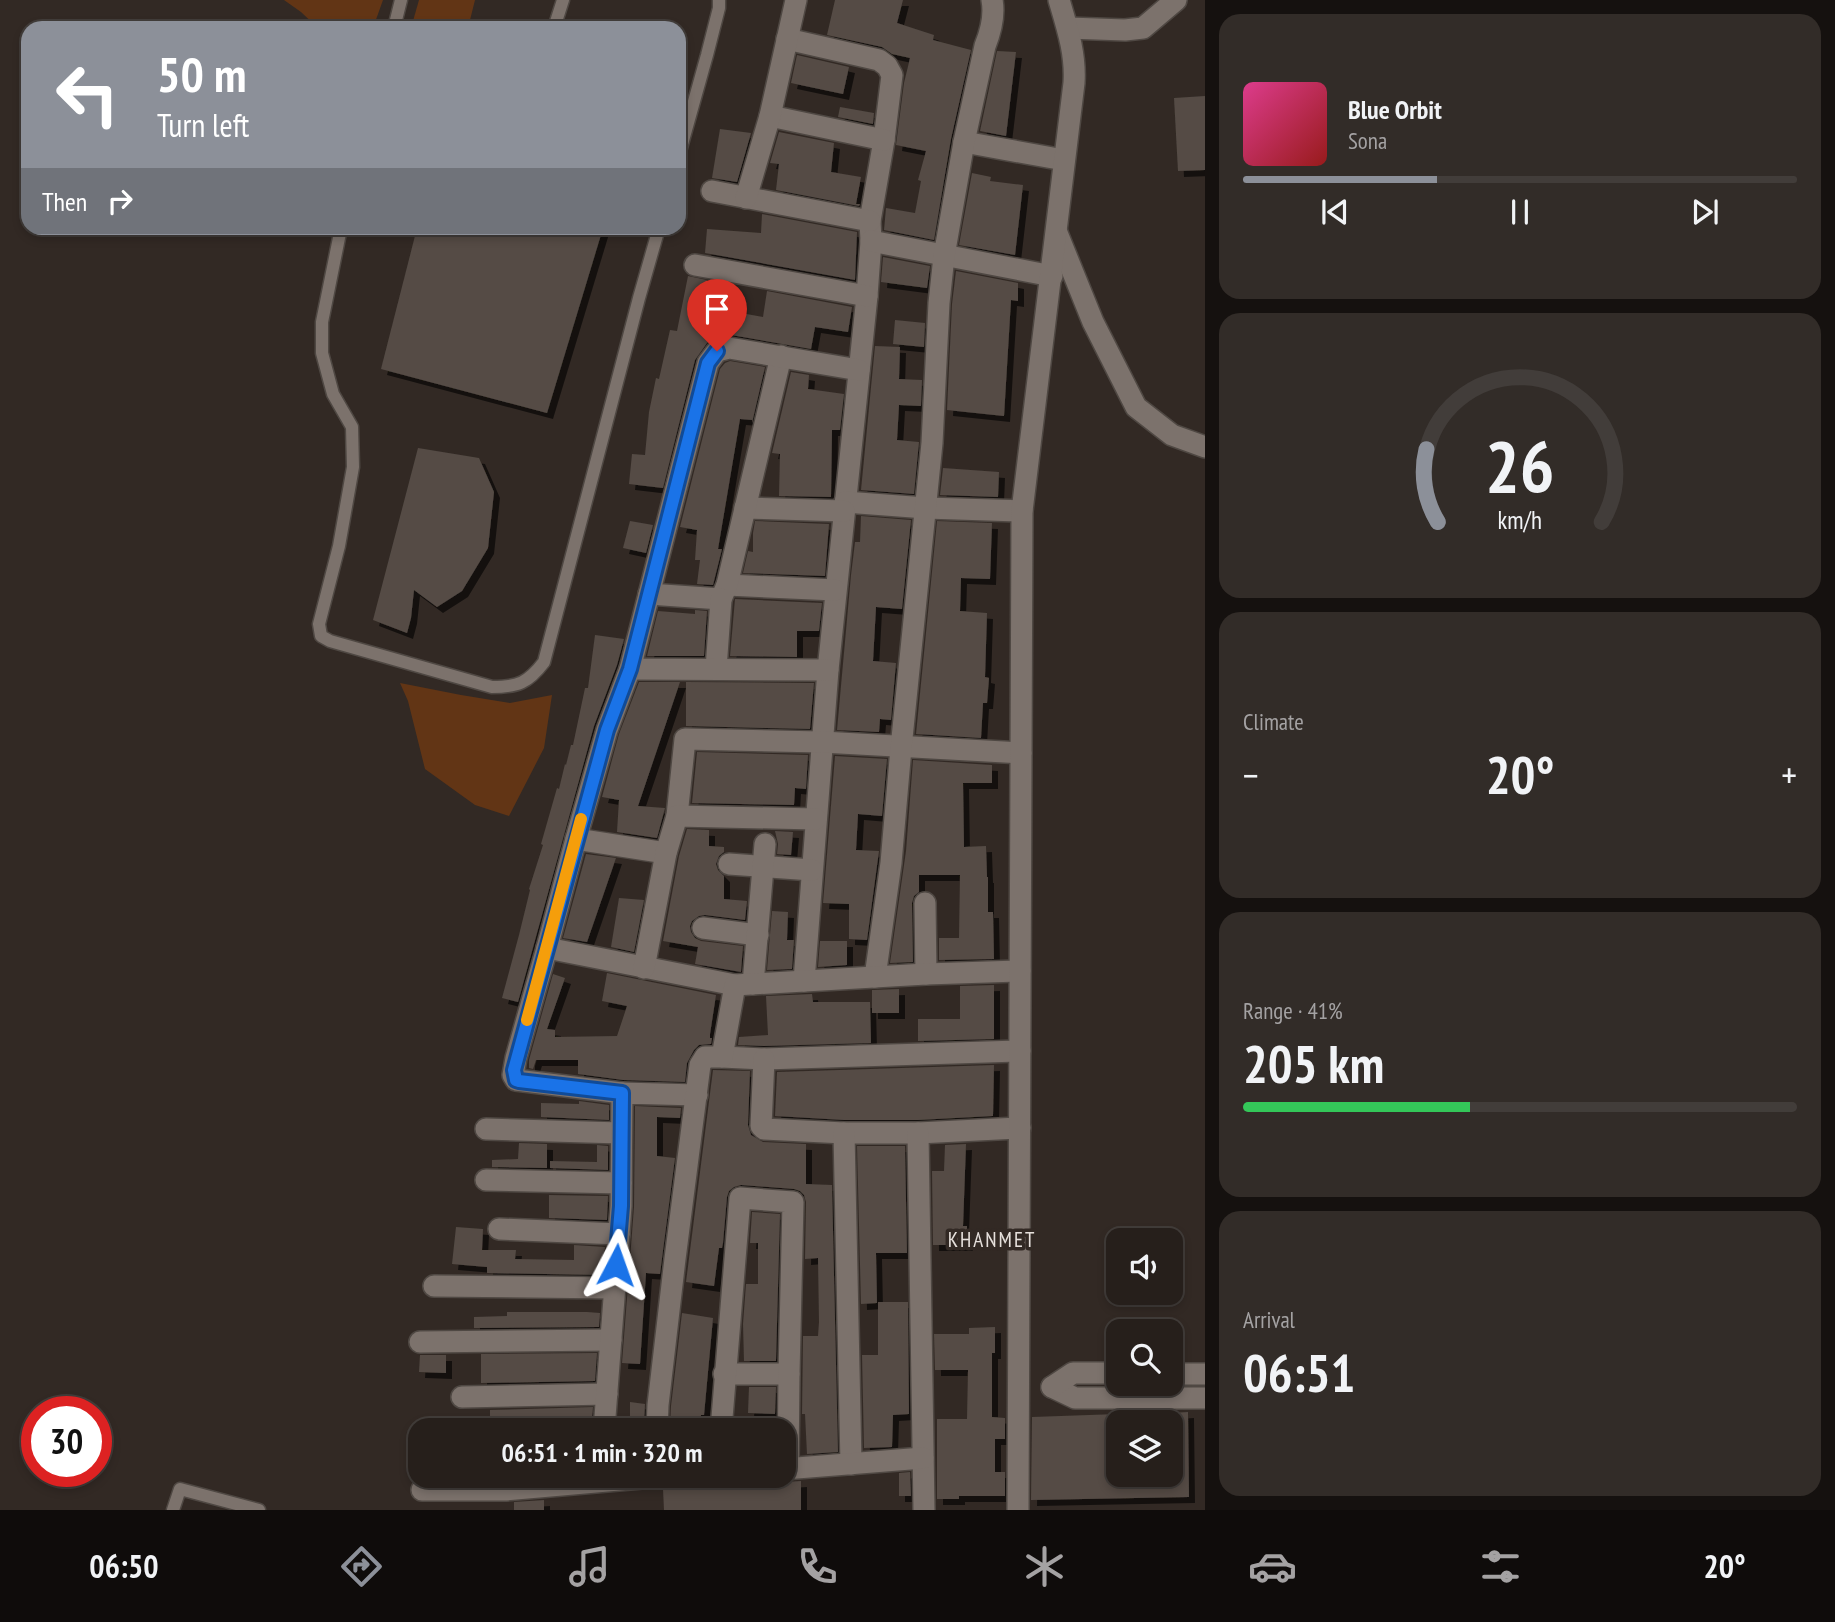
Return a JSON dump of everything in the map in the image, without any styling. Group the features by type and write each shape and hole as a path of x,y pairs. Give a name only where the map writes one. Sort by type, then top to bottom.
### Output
{"street":[{"path":"746,198 770,116 796,0"},
{"path":"875,977 891,863 926,508 944,256 964,142 990,34 992,0"},
{"path":"1018,1510 1022,511 1075,66 1068,28 1059,0"},
{"path":"1068,28 1143,28 1176,0"},
{"path":"787,38 879,60 887,66 892,75 870,231 867,296 835,590 804,981"},
{"path":"770,116 884,141"},
{"path":"964,142 1064,160"},
{"path":"712,191 870,231 944,256 1052,276"},
{"path":"1056,231 1093,322 1136,407 1172,435 1205,447"},
{"path":"695,265 867,296"},
{"path":"697,1096 622,1093 516,1080 513,1075 607,730 630,669 708,363 717,351 729,348 859,370"},
{"path":"716,668 724,592 781,356"},
{"path":"745,508 1022,511"},
{"path":"649,594 835,590"},
{"path":"630,669 828,670"},
{"path":"644,968 666,853 677,816 685,739 822,742 1021,753"},
{"path":"677,816 816,819"},
{"path":"576,839 666,853"},
{"path":"722,1057 758,935 765,844"},
{"path":"729,864 812,870"},
{"path":"925,903 926,974"},
{"path":"703,928 758,935"},
{"path":"547,948 744,985 1020,971"},
{"path":"657,1418 675,1259 702,1061 705,1057 764,1059 1020,1051"},
{"path":"764,1059 762,1128 844,1133 918,1133 1020,1128"},
{"path":"605,1418 619,1234 622,1093"},
{"path":"486,1129 621,1133"},
{"path":"844,1133 851,1464"},
{"path":"918,1133 924,1510"},
{"path":"486,1180 621,1183"},
{"path":"722,1418 740,1198 793,1202 788,1418"},
{"path":"499,1229 619,1234"},
{"path":"434,1286 615,1288"},
{"path":"420,1342 611,1340"},
{"path":"1052,1387 1073,1373 1106,1373"},
{"path":"724,1374 789,1374"},
{"path":"1183,1374 1205,1374"},
{"path":"1019,1386 1052,1387 1075,1398 1205,1398"},
{"path":"462,1397 607,1394"},
{"path":"796,1468 923,1458"},
{"path":"422,1490 506,1500 558,1488"}],"lane":[{"path":"396,21 401,0"},
{"path":"556,21 563,0"},
{"path":"686,130 719,0"},
{"path":"340,235 322,322 322,353 333,394 352,427 353,467 340,546 319,624 321,636 330,641 492,687 515,687 535,674 544,662 657,235"},
{"path":"173,1510 180,1489 259,1510"}],"shaded area":[{"path":"284,0 383,0 376,21 311,21"},
{"path":"419,0 475,0 470,21 413,21"},
{"path":"400,683 510,703 552,695 544,748 509,816 475,805 425,769 408,701"}],"building":[{"path":"835,0 903,0 897,23 934,35 933,40 971,50 951,139 934,240 884,230 886,208 915,213 921,181 918,180 926,151 896,145 910,58 892,54 882,47 827,35"},
{"path":"997,51 1016,52 1006,136 980,131"},
{"path":"797,55 849,67 843,94 791,83"},
{"path":"1205,96 1205,170 1178,171 1174,98"},
{"path":"840,107 874,113 873,124 838,117"},
{"path":"720,129 751,133 737,182 712,178"},
{"path":"779,132 834,143 831,172 861,177 856,204 860,204 859,206 776,190 779,164 770,163"},
{"path":"972,173 991,177 990,181 1023,185 1015,255 959,245"},
{"path":"762,214 857,232 855,280 705,253 707,229 761,233"},
{"path":"415,235 601,235 547,413 381,369"},
{"path":"883,257 930,266 927,288 881,282"},
{"path":"956,271 1018,283 1018,301 1011,300 1004,416 947,410"},
{"path":"688,276 707,280 702,306 763,317 767,291 852,307 848,332 815,327 811,349 731,335 714,338 695,360 663,488 629,484 632,454 645,455 649,412 656,378 659,379 670,330 677,331"},
{"path":"895,320 925,323 924,347 893,344"},
{"path":"875,346 900,347 899,379 922,380 921,406 899,405 897,440 919,442 914,494 861,490"},
{"path":"730,361 765,367 752,423 752,420 740,419 718,549 722,549 713,585 697,584 700,560 695,560 697,530 680,527 720,369"},
{"path":"791,372 809,375 808,389 844,394 840,430 832,430 831,497 779,496 780,454 772,453"},
{"path":"418,448 479,458 494,492 488,548 462,591 437,607 414,590 407,633 373,620"},
{"path":"943,468 999,472 998,497 940,495"},
{"path":"861,516 911,520 902,609 876,607 873,661 896,663 891,720 880,719 879,732 837,730 851,575 855,542 860,542"},
{"path":"630,521 653,525 646,553 623,548"},
{"path":"755,521 829,524 825,576 743,573 748,551 753,552"},
{"path":"937,521 992,523 990,579 961,578 960,611 987,613 985,677 989,678 987,703 983,703 981,738 916,734"},
{"path":"735,599 822,603 819,631 797,631 797,657 730,656"},
{"path":"695,610 707,611 704,656 647,656 658,611 695,614"},
{"path":"595,635 624,639 594,726 518,1002 502,998 529,889 543,845 541,844 573,745 585,688 588,688"},
{"path":"639,682 680,682 638,806 665,808 657,838 617,832 619,800 602,797 619,734"},
{"path":"686,682 814,683 810,729 686,726"},
{"path":"697,752 808,755 806,789 795,788 794,805 692,803"},
{"path":"835,756 887,759 882,816 858,814 856,850 879,851 867,940 849,939 849,904 823,903"},
{"path":"913,760 992,765 992,783 963,783 964,847 986,846 988,912 993,912 994,959 939,960 939,938 959,938 960,875 919,875 919,892 912,903 913,962 890,963 906,851"},
{"path":"687,829 709,830 709,846 724,847 724,852 716,864 724,876 724,899 747,901 745,920 699,916 692,921 691,932 701,941 743,946 741,972 695,964 698,947 663,941 679,856"},
{"path":"775,831 793,832 791,855 777,854"},
{"path":"586,854 616,858 587,942 563,938"},
{"path":"619,898 644,900 634,952 611,947"},
{"path":"772,911 788,912 787,940 794,940 792,969 767,970"},
{"path":"820,941 847,941 847,965 818,967"},
{"path":"607,973 716,995 711,1044 699,1045 694,1050 687,1063 685,1082 623,1080 578,1074 578,1060 536,1060 533,1069 529,1068 553,974 565,978 547,1029 555,1030 555,1037 617,1036 627,1006 602,1001"},
{"path":"994,985 994,1039 918,1041 918,1019 960,1019 960,986"},
{"path":"899,989 899,1013 872,1013 872,990"},
{"path":"812,994 813,1002 870,1002 871,1043 738,1045 739,1037 768,1035 766,996"},
{"path":"994,1065 993,1116 844,1120 775,1116 777,1072"},
{"path":"713,1070 750,1071 748,1125 751,1135 763,1142 806,1144 806,1184 832,1185 838,1452 807,1454 805,1414 802,1414 803,1336 818,1336 819,1322 818,1258 805,1259 804,1195 794,1189 741,1185 734,1187 727,1197 723,1243 722,1248 719,1248 714,1286 686,1282"},
{"path":"579,1101 609,1105 609,1120 541,1117 541,1103 579,1104"},
{"path":"635,1106 681,1108 680,1118 657,1117 657,1156 675,1158 660,1274 646,1273 640,1364 622,1363 634,1207"},
{"path":"519,1143 547,1144 547,1168 492,1167 492,1160 518,1159"},
{"path":"966,1144 963,1226 967,1226 967,1245 933,1245 932,1171 944,1171 945,1145"},
{"path":"597,1145 608,1146 608,1170 550,1168 550,1161 597,1162"},
{"path":"857,1146 905,1146 907,1253 876,1253 877,1303 861,1304"},
{"path":"549,1195 608,1196 607,1220 549,1218"},
{"path":"752,1212 780,1214 776,1361 744,1361 746,1284 758,1284 758,1243 750,1243"},
{"path":"456,1227 483,1229 482,1250 516,1250 515,1259 574,1260 574,1245 605,1247 603,1275 487,1273 487,1267 452,1264"},
{"path":"878,1302 908,1302 909,1414 893,1415 892,1447 864,1448 862,1355 878,1355"},
{"path":"507,1312 600,1313 599,1327 474,1328 474,1317 507,1316"},
{"path":"682,1313 713,1318 704,1415 701,1418 670,1418"},
{"path":"995,1327 995,1353 992,1353 992,1417 1005,1418 1005,1439 995,1439 995,1472 1005,1472 1005,1496 937,1499 937,1419 967,1419 968,1370 935,1370 934,1334 969,1334 969,1328"},
{"path":"597,1353 595,1381 481,1383 481,1354"},
{"path":"420,1355 446,1355 446,1373 419,1372"},
{"path":"749,1387 776,1387 775,1414 748,1413"},
{"path":"630,1402 645,1404 644,1418 630,1418"},
{"path":"593,1407 592,1418 490,1418 490,1410"},
{"path":"1183,1412 1188,1412 1189,1497 1031,1500 1032,1417 1106,1414 1106,1487 1183,1487"},
{"path":"910,1472 911,1496 899,1496 899,1473"},
{"path":"796,1481 801,1481 801,1510 664,1510 663,1489 796,1488"},
{"path":"544,1500 544,1510 514,1510 514,1502"}],"slow traffic":[{"path":"527,1020 581,819"}],"district":[{"name":"KHANMET","path":"992,1240"}],"route":[{"path":"616,1265 621,1206 622,1093 519,1081 513,1075 607,730 630,669 708,363 717,351"}]}
